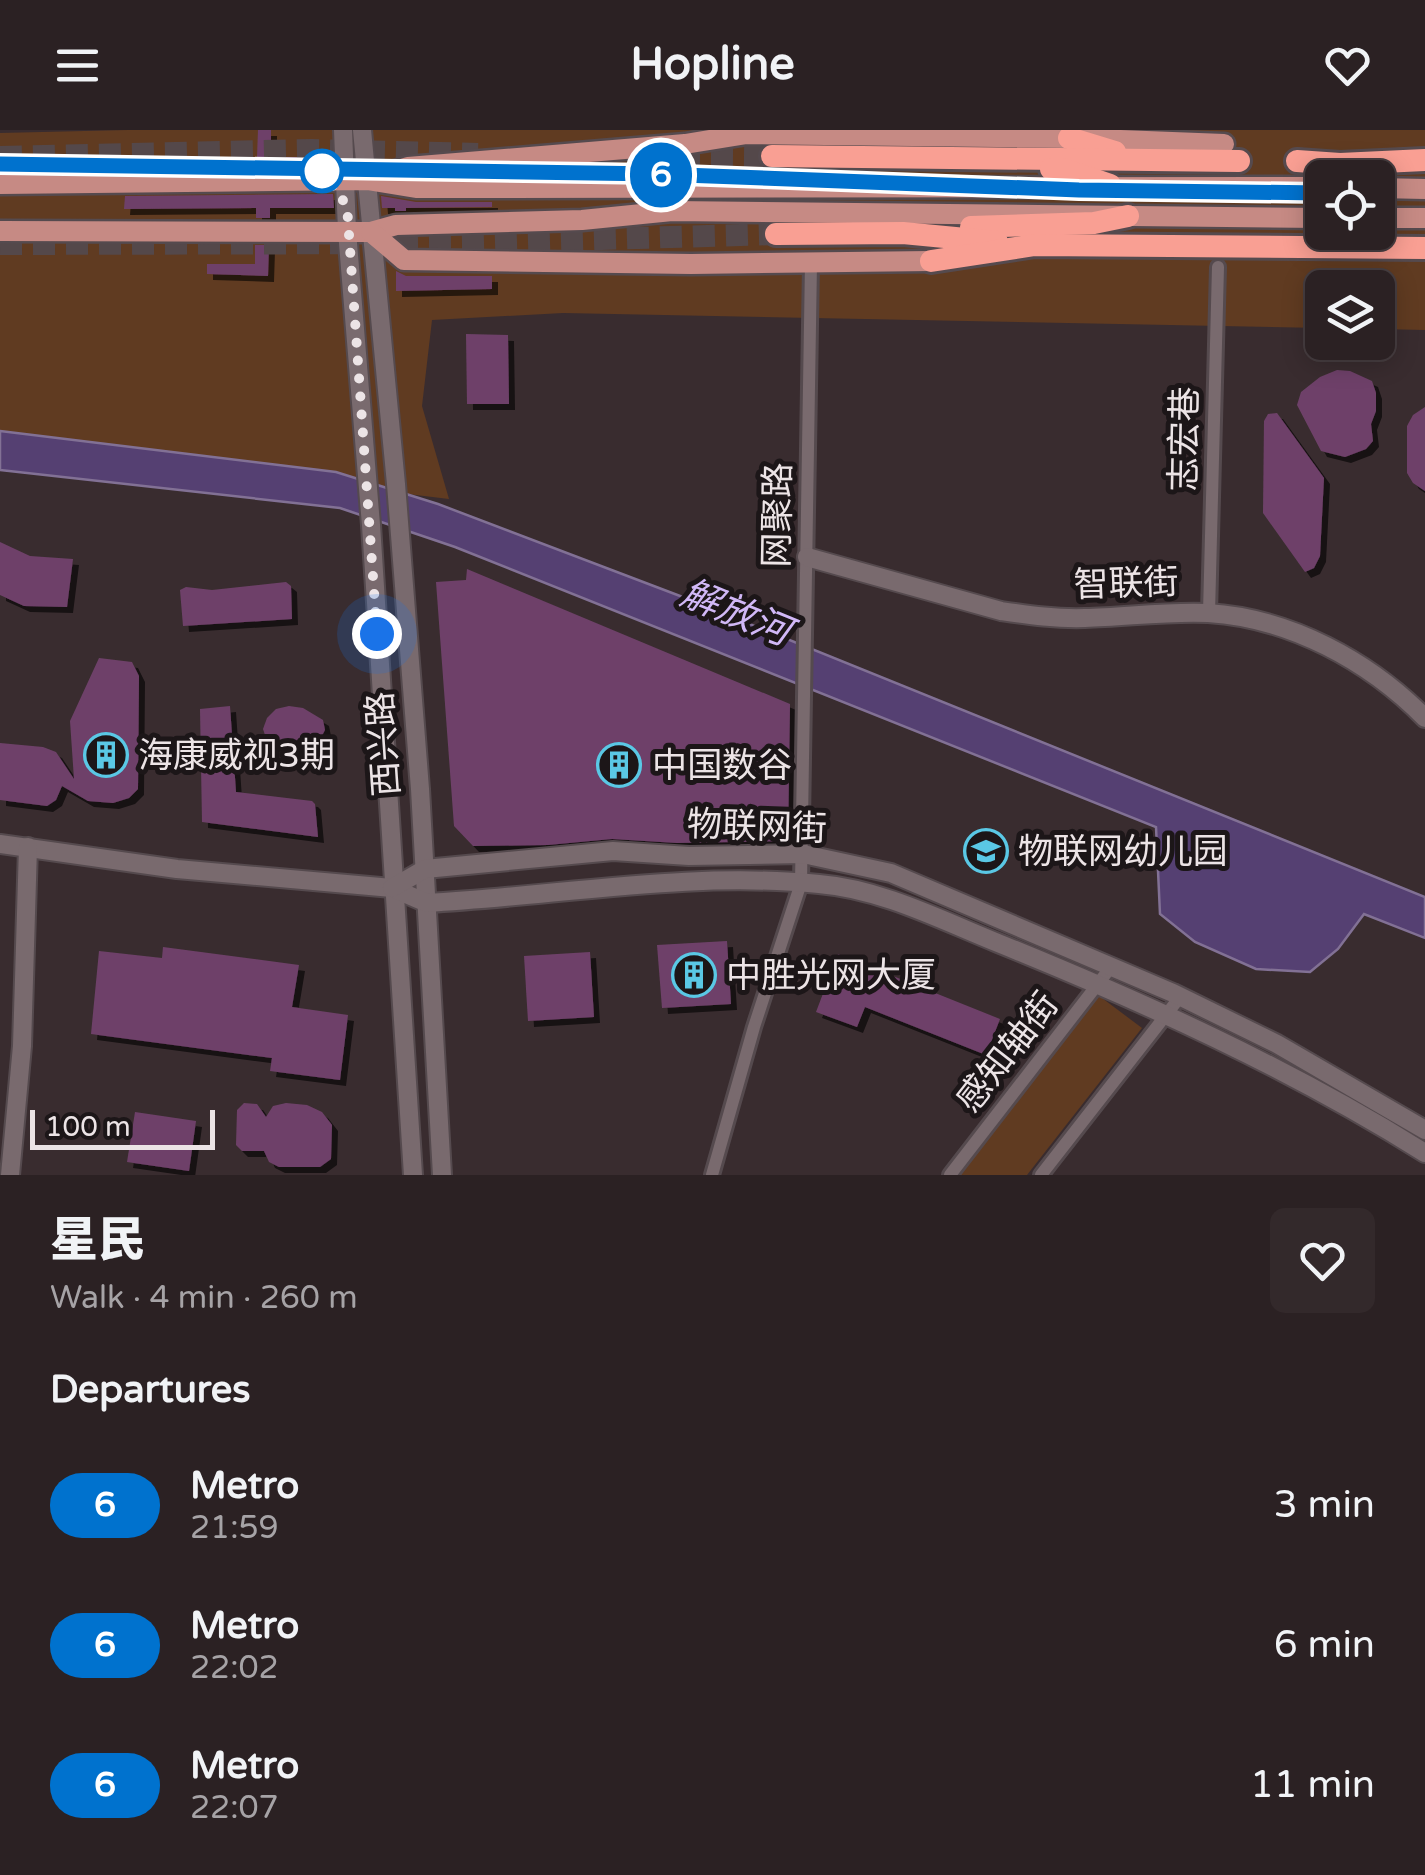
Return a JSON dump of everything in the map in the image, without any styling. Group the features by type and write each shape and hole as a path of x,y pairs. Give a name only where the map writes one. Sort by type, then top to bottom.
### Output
{"highway":[{"path":"1070,138 1142,160"},
{"path":"1110,185 1063,169 772,161 1142,160 1229,145"},
{"path":"1297,160 1340,164 1425,160"},
{"path":"902,233 933,228 1094,223 1128,216"},
{"path":"776,234 902,233 1082,246 1425,248"},
{"path":"931,261 1036,245"}],"main road":[{"path":"357,181 408,167 685,144 747,134 1070,138 1229,145"},
{"path":"0,184 357,181 416,188 1305,187"},
{"path":"1395,208 1415,189"},
{"path":"0,231 371,232 396,225 582,220 672,211 1305,218"},
{"path":"1395,218 1425,218"},
{"path":"371,232 404,260 931,261"}],"street":[{"name":"西兴路","path":"343,130 371,232 396,484 425,869 442,1175"},
{"name":"西兴路","path":"362,130 347,231 413,1175"},
{"name":"网聚路","path":"712,1175 801,883 811,263"},
{"name":"志宏巷","path":"1210,613 1218,267"},
{"name":"智联街","path":"807,558 1030,616 1210,613 1273,625 1337,651 1386,683 1425,718"},
{"name":"物联网街","path":"0,844 177,868 392,888 427,903 717,880 823,884 886,898 1167,1014 1247,1051 1425,1152"},
{"path":"10,1175 22,1046 28,847"},
{"name":"物联网街","path":"392,888 425,869 613,851 689,856 803,854 892,874 1180,997 1277,1044 1425,1130"},
{"name":"感知轴街","path":"950,1175 1111,967"},
{"path":"1040,1175 1180,997"}],"shaded area":[{"path":"1425,130 1425,330 1395,329 1395,270 1305,270 1305,328 563,313 432,320 422,406 449,499 0,445 0,133"},
{"path":"0,431 336,472 438,504 688,599 1425,897 1425,938 1364,914 1338,949 1310,972 1256,969 1195,942 1160,914 1156,827 455,547 340,508 0,470"},
{"path":"1098,995 1142,1028 1027,1175 958,1175"}],"building":[{"path":"258,130 271,130 271,157 332,157 332,167 125,169 126,157 257,157"},
{"path":"333,194 334,208 270,208 270,218 256,218 256,208 124,209 125,196"},
{"path":"381,196 416,202 492,202 492,207 395,211 382,208"},
{"path":"255,245 269,245 268,276 207,274 207,264 255,264"},
{"path":"396,271 406,276 492,276 492,289 396,291"},
{"path":"466,334 508,335 509,404 467,404"},
{"path":"1337,370 1372,381 1376,393 1371,424 1373,441 1366,449 1345,457 1321,451 1297,405 1301,392"},
{"path":"1425,407 1425,491 1407,473 1407,426 1413,415"},
{"path":"1277,413 1324,478 1320,556 1314,568 1305,572 1263,513 1264,421 1268,414"},
{"path":"0,542 30,556 73,559 67,607 24,606 0,595"},
{"name":"中国数谷","path":"467,569 790,704 788,841 677,843 612,839 473,846 454,826 436,582 466,580"},
{"path":"286,582 291,586 292,619 183,626 180,590 186,587 212,590"},
{"name":"海康威视3期","path":"99,658 132,662 139,676 138,789 129,798 113,803 88,801 62,786 56,800 47,806 0,800 0,743 56,752 74,779 70,721"},
{"path":"230,706 236,792 312,801 318,837 202,822 200,709"},
{"path":"303,708 323,720 325,730 309,748 294,751 267,741 263,729 267,718 276,709"},
{"name":"中胜光网大厦","path":"727,941 731,1004 662,1008 657,945"},
{"path":"163,947 299,965 292,1007 348,1015 340,1080 270,1071 272,1058 91,1034 99,951 162,958"},
{"path":"590,952 594,1017 528,1021 524,956"},
{"path":"838,954 1000,1019 986,1055 865,1007 857,1027 816,1012"},
{"path":"244,1103 257,1104 266,1117 273,1106 286,1103 307,1105 322,1112 332,1125 331,1159 320,1167 279,1167 269,1162 264,1151 242,1151 236,1145 237,1110"},
{"path":"135,1112 196,1121 189,1171 127,1162"}],"tunnel":[{"path":"0,157 312,150 478,154"},
{"path":"645,155 772,156"},
{"path":"0,244 462,243 776,234"}],"metro line":[{"name":"6","path":"0,164 656,174 1079,190 1305,193"}],"place":[{"name":"海康威视3期","path":"106,755"},
{"name":"中国数谷","path":"619,765"},
{"name":"物联网幼儿园","path":"986,851"},
{"name":"中胜光网大厦","path":"694,975"}],"route":[{"path":"322,171 347,206 377,634"}],"water label":[{"name":"解放河","path":"736,612"}]}
